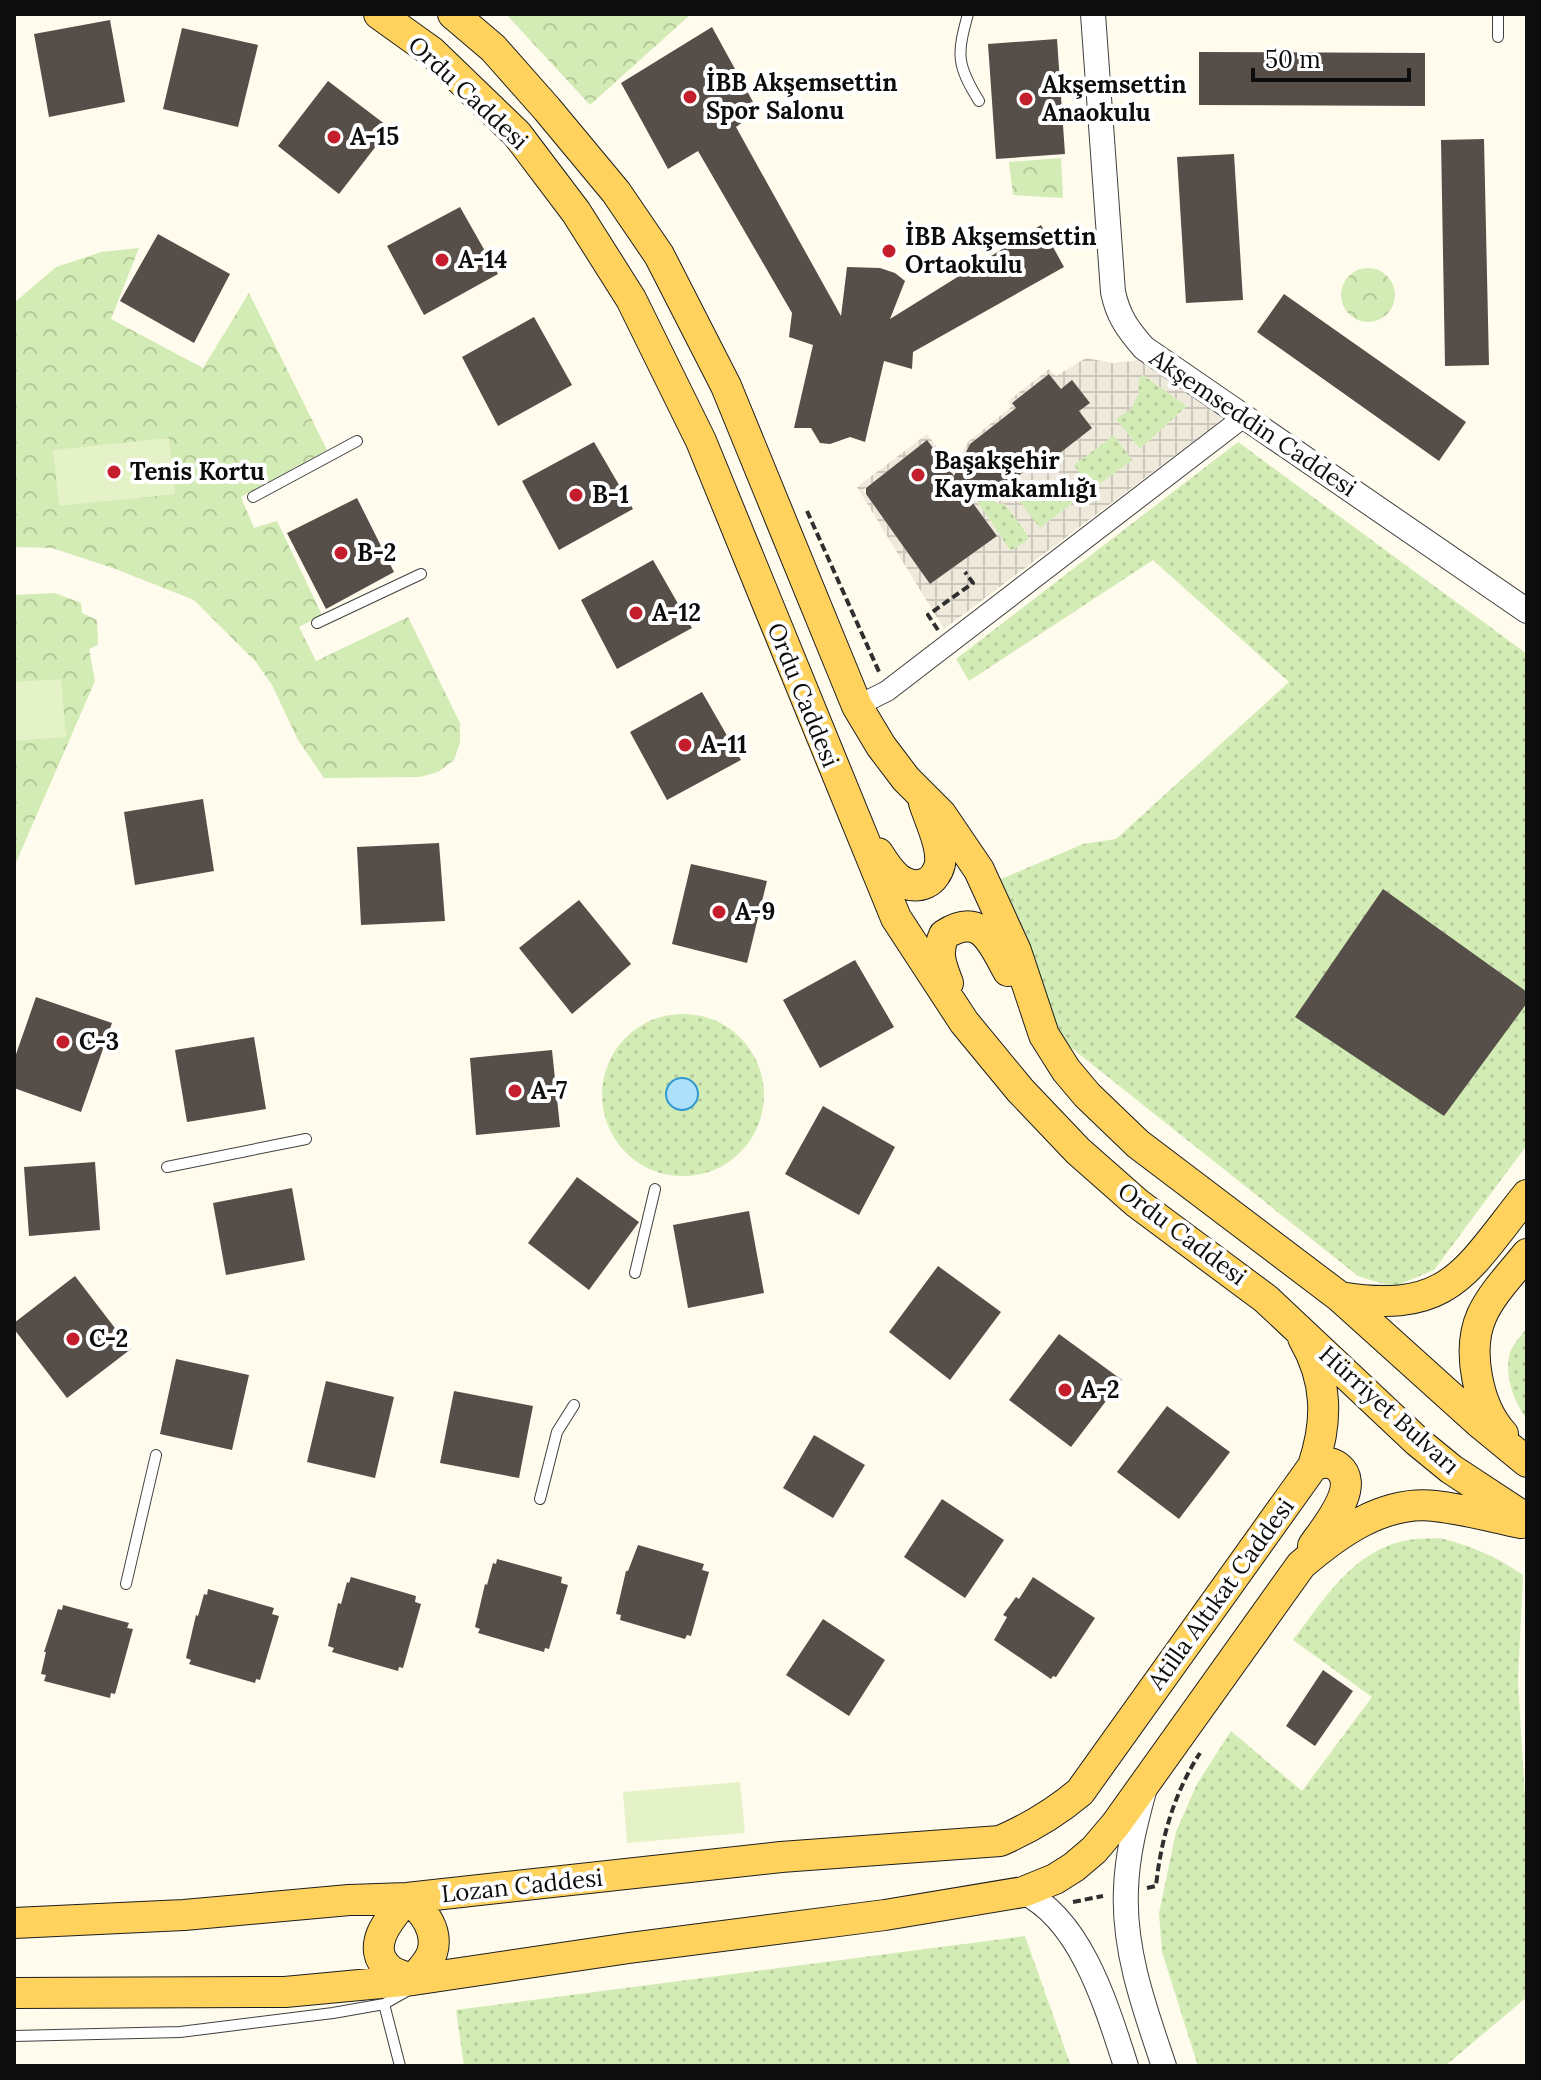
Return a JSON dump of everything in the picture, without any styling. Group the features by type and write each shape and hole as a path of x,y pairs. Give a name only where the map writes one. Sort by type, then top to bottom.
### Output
{"main road":[{"name":"Ordu Caddesi","path":"379,14 432,52 517,134 576,212 631,299 701,441 896,918 964,1022 1020,1090 1078,1151 1137,1203 1295,1324"},
{"name":"Ordu Caddesi","path":"453,14 493,48 547,109 616,192 659,255 726,386 857,706 881,746 949,824 979,870 1016,951 1044,1035 1066,1070 1138,1144 1340,1297"},
{"path":"846,800 894,876 910,886 923,885 933,879 940,866 939,850 922,796"},
{"path":"964,1022 941,963 938,947 944,935 954,928 965,926 977,928 987,935 1044,1035"},
{"path":"1340,1297 1401,1302 1434,1293 1453,1282 1473,1262 1527,1195"},
{"path":"1527,1254 1482,1314 1476,1358 1479,1386 1492,1422 1527,1460"},
{"path":"1340,1297 1482,1425 1527,1460"},
{"name":"Atilla Altıkat Caddesi","path":"1027,1830 1080,1792 1313,1466 1323,1437 1322,1390 1317,1366 1295,1324"},
{"name":"Hürriyet Bulvarı","path":"1295,1324 1418,1442 1527,1522"},
{"path":"1301,1565 1343,1501 1346,1490 1344,1474 1334,1464 1327,1462 1313,1466"},
{"name":"Atilla Altıkat Caddesi","path":"1036,1900 1055,1879 1094,1850 1145,1784 1301,1565 1332,1538 1360,1522 1412,1506 1432,1506 1527,1522"},
{"name":"Lozan Caddesi","path":"14,1923 184,1915 349,1900 407,1898 781,1857 1000,1841 1027,1830"},
{"path":"407,1898 421,1908 433,1935 432,1954 413,1980 390,1970 379,1952 379,1939 384,1926 407,1898"},
{"path":"14,1993 285,1992 413,1980 885,1915 1036,1900"}],"street":[{"name":"Akşemseddin Caddesi","path":"1093,14 1117,311 1128,330 1144,348 1527,611"},
{"path":"857,706 887,691 1245,416"},
{"name":"Atilla Altıkat Caddesi","path":"1145,1784 1133,1831 1125,1892 1128,1934 1137,1982 1164,2066"},
{"path":"1036,1900 1068,1931 1085,1958 1126,2066"}],"lane":[{"path":"968,14 959,44 960,57 967,82 979,101"},
{"path":"1498,14 1498,37"},
{"path":"253,497 357,441"},
{"path":"317,623 421,574"},
{"path":"167,1167 306,1139"},
{"path":"635,1273 655,1189"},
{"path":"540,1499 557,1432 574,1405"},
{"path":"126,1584 156,1455"},
{"path":"14,2036 180,2032 333,2013 384,2004 410,1989 413,1980"},
{"path":"384,2004 400,2066"}],"path":[{"path":"948,645 928,615 973,583 965,572"},
{"path":"1036,1900 1156,1886 1160,1852 1169,1818 1203,1749"}],"green space":[{"path":"506,14 691,14 590,105"},
{"path":"1061,158 1063,198 1013,195 1009,162"},
{"path":"139,248 111,319 203,368 249,293 327,450 241,497 254,528 277,521 322,615 299,627 316,661 408,617 460,723 460,743 454,760 438,772 420,777 324,778 298,740 272,685 256,662 194,600 52,548 14,547 14,303 56,267 101,252"},
{"path":"1368,268 1387,276 1395,295 1387,314 1368,322 1349,314 1341,295 1349,276"},
{"path":"1143,375 1187,406 1140,449 1115,419 1133,402 1139,378"},
{"path":"1114,435 1133,460 1092,490 1073,465"},
{"name":"Tenis Kortu","path":"169,438 175,494 59,506 53,450"},
{"path":"1238,442 1527,654 1527,1145 1434,1270 1393,1287 1358,1276 1054,1034 999,880 1083,844 1116,839 1289,682 1153,560 969,681 956,659"},
{"path":"1065,474 1082,496 1039,529 1017,498 1027,490 1040,493"},
{"path":"982,494 1005,504 1028,540 1011,552 975,498"},
{"path":"55,593 81,603 82,613 97,620 98,645 89,649 95,681 14,867 14,595"},
{"path":"61,679 66,737 14,741 14,682"},
{"path":"683,1014 714,1021 740,1038 757,1064 764,1095 757,1126 740,1152 714,1169 683,1176 652,1169 626,1152 609,1126 602,1095 609,1064 626,1038 652,1021"},
{"path":"1527,1328 1527,1419 1512,1389 1508,1364 1512,1349"},
{"path":"1439,1538 1483,1552 1523,1575 1518,1680 1527,1834 1527,1997 1445,2066 1198,2066 1162,1952 1159,1913 1176,1832 1197,1784 1231,1731 1302,1791 1372,1697 1293,1640 1328,1594 1371,1554 1408,1540"},
{"path":"740,1782 745,1833 627,1843 623,1792"},
{"path":"1025,1936 1071,2066 464,2066 456,2010"}],"shaded area":[{"path":"1086,358 1112,363 1143,360 1224,415 1215,425 944,629 857,487 927,434 956,474 964,469 961,456 968,442 1011,407 1008,401 1049,369 1056,376","holes":["1049,374 1061,389 1072,381 1089,403 1079,411 1092,428 1046,454 962,488 997,536 930,584 863,490 926,441 956,479 967,471 963,457 970,444 1016,408 1012,402","1143,375 1187,406 1140,449 1116,419 1131,409 1138,395 1139,378","1114,435 1132,460 1092,490 1074,465","1065,474 1082,496 1040,528 1017,498 1027,490 1040,493","982,494 1005,504 1027,534 1028,540 1010,551 975,498"]}],"water":[{"path":"682,1078 693,1083 698,1094 693,1105 682,1110 671,1105 666,1094 671,1083"}],"building":[{"path":"110,20 125,102 49,117 34,34"},
{"name":"İBB Akşemsettin Ortaokulu","path":"712,27 758,111 736,127 841,316 847,267 880,268 895,273 905,281 890,319 1041,225 1064,267 913,352 912,369 884,361 865,442 850,437 830,444 820,443 811,428 794,428 813,345 789,337 792,313 698,151 668,169 621,83"},
{"path":"182,28 258,45 238,127 163,109"},
{"name":"Akşemsettin Anaokulu","path":"1057,39 1065,154 996,159 988,44"},
{"path":"1199,52 1425,53 1425,106 1199,105"},
{"name":"A-15","path":"328,81 390,128 339,194 278,146"},
{"path":"1484,139 1489,365 1445,366 1441,140"},
{"path":"1234,154 1243,300 1186,303 1177,157"},
{"name":"A-14","path":"460,207 498,274 424,315 387,246"},
{"path":"158,234 230,274 194,343 120,301"},
{"path":"1284,294 1466,422 1439,461 1257,332"},
{"path":"534,317 572,385 498,426 462,357"},
{"name":"Başakşehir Kaymakamlığı","path":"1049,374 1061,389 1072,380 1090,403 1079,411 1092,428 1051,460 1046,454 1008,484 967,495 997,536 930,584 866,494 866,488 927,440 954,476 970,444 1016,408 1012,403"},
{"name":"B-1","path":"594,442 633,509 559,550 522,481"},
{"name":"B-2","path":"357,498 394,572 326,609 287,533"},
{"name":"A-12","path":"653,560 692,628 617,669 581,600"},
{"name":"A-11","path":"702,692 741,760 667,800 630,732"},
{"path":"203,799 214,871 135,885 124,812"},
{"path":"439,843 445,921 361,925 357,847"},
{"name":"A-9","path":"691,864 767,881 747,963 672,944"},
{"path":"1383,889 1527,992 1527,1003 1444,1116 1295,1017"},
{"path":"579,900 631,964 572,1014 519,948"},
{"path":"855,960 894,1027 820,1068 783,1000"},
{"name":"C-3","path":"36,997 112,1023 81,1112 14,1088 14,1060"},
{"path":"254,1037 266,1109 187,1122 175,1050"},
{"name":"A-7","path":"552,1050 560,1127 476,1135 470,1058"},
{"path":"823,1106 895,1147 859,1215 785,1174"},
{"path":"95,1162 100,1230 29,1236 24,1167"},
{"path":"577,1177 639,1222 589,1290 528,1243"},
{"path":"292,1188 305,1260 226,1275 213,1203"},
{"path":"749,1211 764,1293 688,1308 673,1225"},
{"path":"938,1266 1001,1312 950,1380 889,1332"},
{"name":"C-2","path":"75,1276 131,1349 67,1398 14,1329 14,1323"},
{"name":"A-2","path":"1059,1334 1122,1380 1071,1447 1009,1400"},
{"path":"176,1359 249,1375 232,1450 160,1434"},
{"path":"326,1381 394,1397 375,1478 307,1462"},
{"path":"454,1391 533,1406 519,1478 440,1463"},
{"path":"1167,1406 1230,1452 1179,1519 1117,1472"},
{"path":"814,1435 865,1465 833,1518 783,1488"},
{"path":"942,1499 1004,1540 965,1598 904,1557"},
{"path":"638,1545 704,1564 702,1570 709,1572 691,1636 687,1635 685,1639 620,1620 621,1615 616,1614 626,1571"},
{"path":"497,1559 562,1577 561,1583 568,1585 549,1649 545,1648 544,1652 478,1633 480,1629 475,1627 485,1584"},
{"path":"351,1577 416,1596 415,1602 421,1604 403,1668 399,1667 398,1671 332,1652 334,1648 328,1646 338,1603 341,1604"},
{"path":"1033,1577 1095,1618 1056,1677 1051,1679 994,1640 1007,1617 1003,1615 1016,1597 1019,1599"},
{"path":"208,1589 274,1608 272,1614 279,1616 260,1680 256,1679 255,1683 189,1664 191,1660 186,1658 196,1615"},
{"path":"63,1605 129,1623 127,1628 133,1629 115,1694 111,1693 110,1698 44,1681 46,1675 41,1674 44,1652 58,1609 62,1610"},
{"path":"823,1619 885,1660 849,1716 786,1675"},
{"path":"1323,1670 1353,1691 1315,1746 1286,1726"}],"place":[{"name":"İBB Akşemsettin Spor Salonu","path":"690,97"},
{"name":"Akşemsettin Anaokulu","path":"1026,99"},
{"name":"A-15","path":"334,137"},
{"name":"İBB Akşemsettin Ortaokulu","path":"889,251"},
{"name":"A-14","path":"442,260"},
{"name":"Tenis Kortu","path":"114,472"},
{"name":"Başakşehir Kaymakamlığı","path":"918,475"},
{"name":"B-1","path":"576,495"},
{"name":"B-2","path":"341,553"},
{"name":"A-12","path":"636,613"},
{"name":"A-11","path":"685,745"},
{"name":"A-9","path":"719,912"},
{"name":"C-3","path":"63,1042"},
{"name":"A-7","path":"515,1091"},
{"name":"C-2","path":"73,1339"},
{"name":"A-2","path":"1065,1390"}]}
